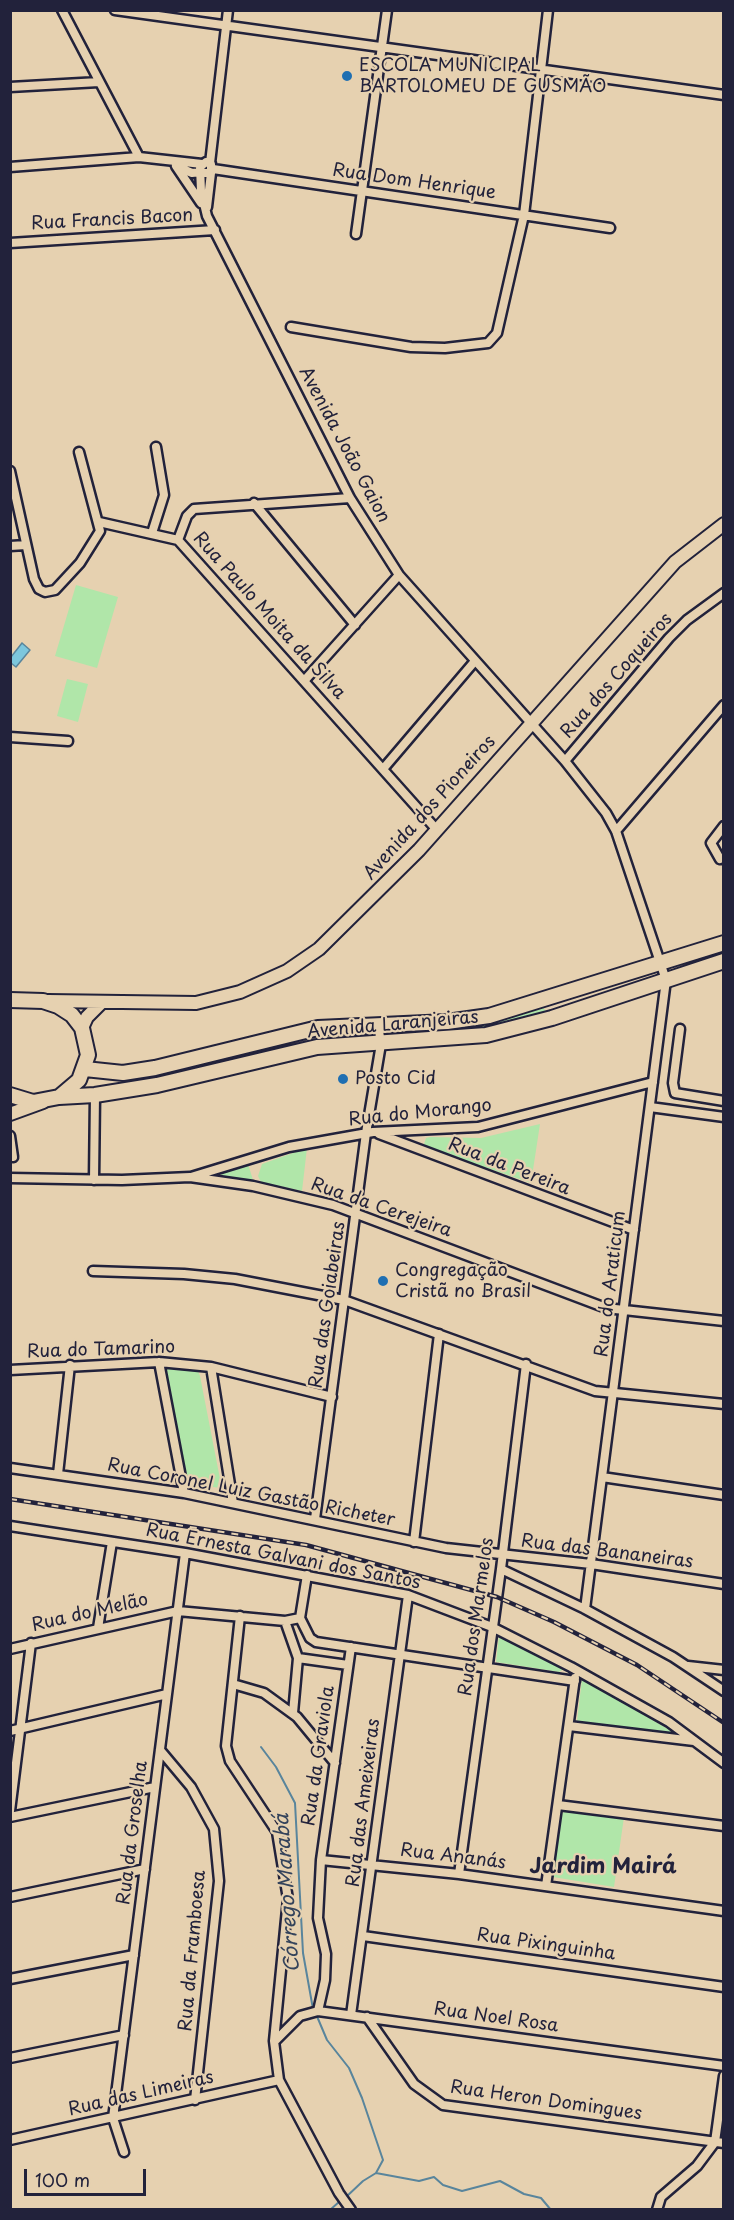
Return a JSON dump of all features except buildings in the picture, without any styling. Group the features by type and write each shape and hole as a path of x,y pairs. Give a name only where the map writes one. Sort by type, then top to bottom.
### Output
{"main road":[{"name":"Avenida dos Pioneiros","path":"10,1000 196,1003 240,992 287,971 318,949 348,923 437,830 675,562 723,524"},
{"name":"Avenida Laranjeiras","path":"85,1069 123,1072 155,1068 318,1028 447,1022 489,1016 723,943"},
{"name":"Avenida Laranjeiras","path":"10,1114 53,1099 94,1095 194,1077 316,1047 486,1035 552,1018 723,961"},
{"path":"10,1008 36,1001 65,1010 82,1028 88,1055 85,1069 79,1080 53,1099 33,1102 10,1095"},
{"path":"82,1028 87,1017 102,1002"}],"street":[{"path":"62,10 139,157"},
{"path":"115,10 723,95"},
{"name":"Avenida João Gaion","path":"228,10 207,169 205,212 350,498 399,575 565,761 606,813 616,831"},
{"path":"356,234 387,10"},
{"path":"291,327 411,347 445,348 488,343 497,333 524,215 548,10"},
{"path":"10,87 99,82"},
{"name":"Rua Dom Henrique","path":"10,167 139,157 610,228"},
{"name":"Rua Dom Henrique","path":"164,161 192,173 207,169"},
{"path":"176,166 192,186 205,212"},
{"name":"Rua Francis Bacon","path":"10,243 215,230"},
{"path":"152,533 164,495 156,447"},
{"path":"10,471 26,544 39,589 45,592 55,590 80,563 99,536 99,522 79,452"},
{"path":"178,540 187,516 194,510 254,503 350,498"},
{"path":"254,503 355,625"},
{"name":"Rua Paulo Moita da Silva","path":"99,522 178,540 437,830"},
{"path":"10,546 26,544"},
{"path":"304,681 399,575"},
{"name":"Rua dos Coqueiros","path":"565,761 669,638 687,620 723,593"},
{"path":"383,769 475,661"},
{"path":"616,831 723,705"},
{"path":"10,737 68,741"},
{"path":"719,859 711,843 723,826"},
{"name":"Rua do Araticum","path":"585,1609 666,980 616,831"},
{"name":"Rua das Goiabeiras","path":"315,1519 381,1044 378,1024"},
{"path":"680,1029 673,1083 675,1093 723,1101"},
{"name":"Rua do Morango","path":"190,1177 260,1155 369,1132 478,1127 653,1083"},
{"path":"94,1095 94,1180"},
{"path":"650,1107 723,1117"},
{"name":"Rua da Pereira","path":"369,1132 634,1230"},
{"path":"10,1136 13,1157"},
{"name":"Rua da Cerejeira","path":"10,1178 94,1180 190,1177 253,1186 333,1205 606,1308 723,1322"},
{"path":"93,1271 184,1274 235,1279 345,1300 526,1364 580,1387 595,1391 614,1391 723,1404"},
{"path":"414,1542 439,1334"},
{"path":"159,1362 184,1493"},
{"name":"Rua do Tamarino","path":"10,1370 159,1362 211,1367 332,1397"},
{"name":"Rua dos Marmelos","path":"459,1874 501,1569 526,1364"},
{"path":"58,1474 70,1365"},
{"path":"211,1367 233,1503"},
{"name":"Rua Coronel Luiz Gastão Richeter","path":"10,1468 184,1493 315,1519 414,1542"},
{"path":"602,1477 723,1495"},
{"name":"Rua Ernesta Galvani dos Santos","path":"10,1526 185,1553 285,1574 307,1575 408,1595 492,1627 576,1671 669,1722 723,1763"},
{"path":"98,1628 112,1542"},
{"name":"Rua das Bananeiras","path":"414,1542 502,1555 591,1564 723,1584"},
{"name":"Rua da Groselha","path":"113,2118 185,1553"},
{"path":"501,1569 585,1609 686,1666 723,1691"},
{"path":"307,1575 300,1618 310,1638 316,1642 575,1681"},
{"name":"Rua das Ameixeiras","path":"351,2015 408,1595"},
{"name":"Rua do Melão","path":"10,1649 178,1611 285,1621 300,1618"},
{"path":"240,1616 226,1746 231,1761 277,1832 288,1899 274,2041 279,2080 339,2193 350,2208"},
{"path":"285,1621 298,1658 293,1713"},
{"path":"10,1810 31,1643"},
{"name":"Rua da Graviola","path":"318,2011 325,1980 326,1954 318,1918 321,1860 351,1647"},
{"path":"298,1658 348,1665"},
{"path":"686,1666 723,1670"},
{"path":"546,1886 576,1671"},
{"path":"233,1684 264,1693 293,1713 335,1763"},
{"path":"10,1731 167,1694"},
{"path":"569,1726 696,1741"},
{"name":"Rua da Framboesa","path":"160,1750 191,1787 214,1828 219,1881 195,2100"},
{"path":"10,1817 155,1787"},
{"path":"558,1805 723,1826"},
{"name":"Rua Ananás","path":"321,1860 459,1874 723,1911"},
{"path":"10,1897 145,1869"},
{"name":"Rua Pixinguinha","path":"363,1936 723,1987"},
{"path":"10,1979 134,1955"},
{"path":"274,2041 300,2016 318,2011"},
{"name":"Rua Noel Rosa","path":"318,2011 723,2066"},
{"name":"Rua Heron Domingues","path":"368,2017 414,2084 443,2105 719,2143"},
{"path":"10,2058 124,2035"},
{"path":"657,2210 661,2197 697,2166 719,2143 723,2076"},
{"name":"Rua das Limeiras","path":"10,2140 279,2080"},
{"path":"113,2118 124,2152"}],"green space":[{"path":"76,585 118,597 97,668 55,656"},
{"path":"67,679 88,684 78,722 57,716"},
{"path":"542,1005 546,1012 495,1026 437,1034 395,1035 392,1029"},
{"path":"540,1124 531,1183 426,1147 424,1144 426,1138 430,1137 481,1138"},
{"path":"307,1148 302,1191 261,1182 258,1176 262,1164"},
{"path":"248,1164 253,1180 221,1178 221,1171"},
{"path":"170,1366 198,1371 220,1488 193,1484 188,1480 164,1373"},
{"path":"499,1636 562,1667 562,1670 559,1672 496,1662"},
{"path":"582,1679 680,1736 577,1721"},
{"path":"569,1809 624,1817 614,1887 553,1877 561,1814"}],"water":[{"path":"22,643 30,650 16,667 11,663 11,657"}],"waterway":[{"name":"Córrego Marabá","path":"261,1747 276,1767 295,1803 303,1953 313,2009"},
{"name":"Córrego Marabá","path":"316,2014 327,2040 349,2068 362,2098 383,2160 376,2173"},
{"path":"345,2198 363,2181 376,2173 419,2181 434,2177 443,2185 462,2191 500,2181 524,2194 541,2198 551,2210"},
{"path":"330,2210 340,2201"}],"railway":[{"path":"10,1499 306,1545 497,1597 554,1622 637,1665 724,1723"}],"place":[{"name":"ESCOLA MUNICIPAL BARTOLOMEU DE GUSMÃO","path":"347,76"},
{"name":"Posto Cid","path":"343,1079"},
{"name":"Congregação Cristã no Brasil","path":"383,1281"}],"district":[{"name":"Jardim Mairá","path":"603,1867"}]}
